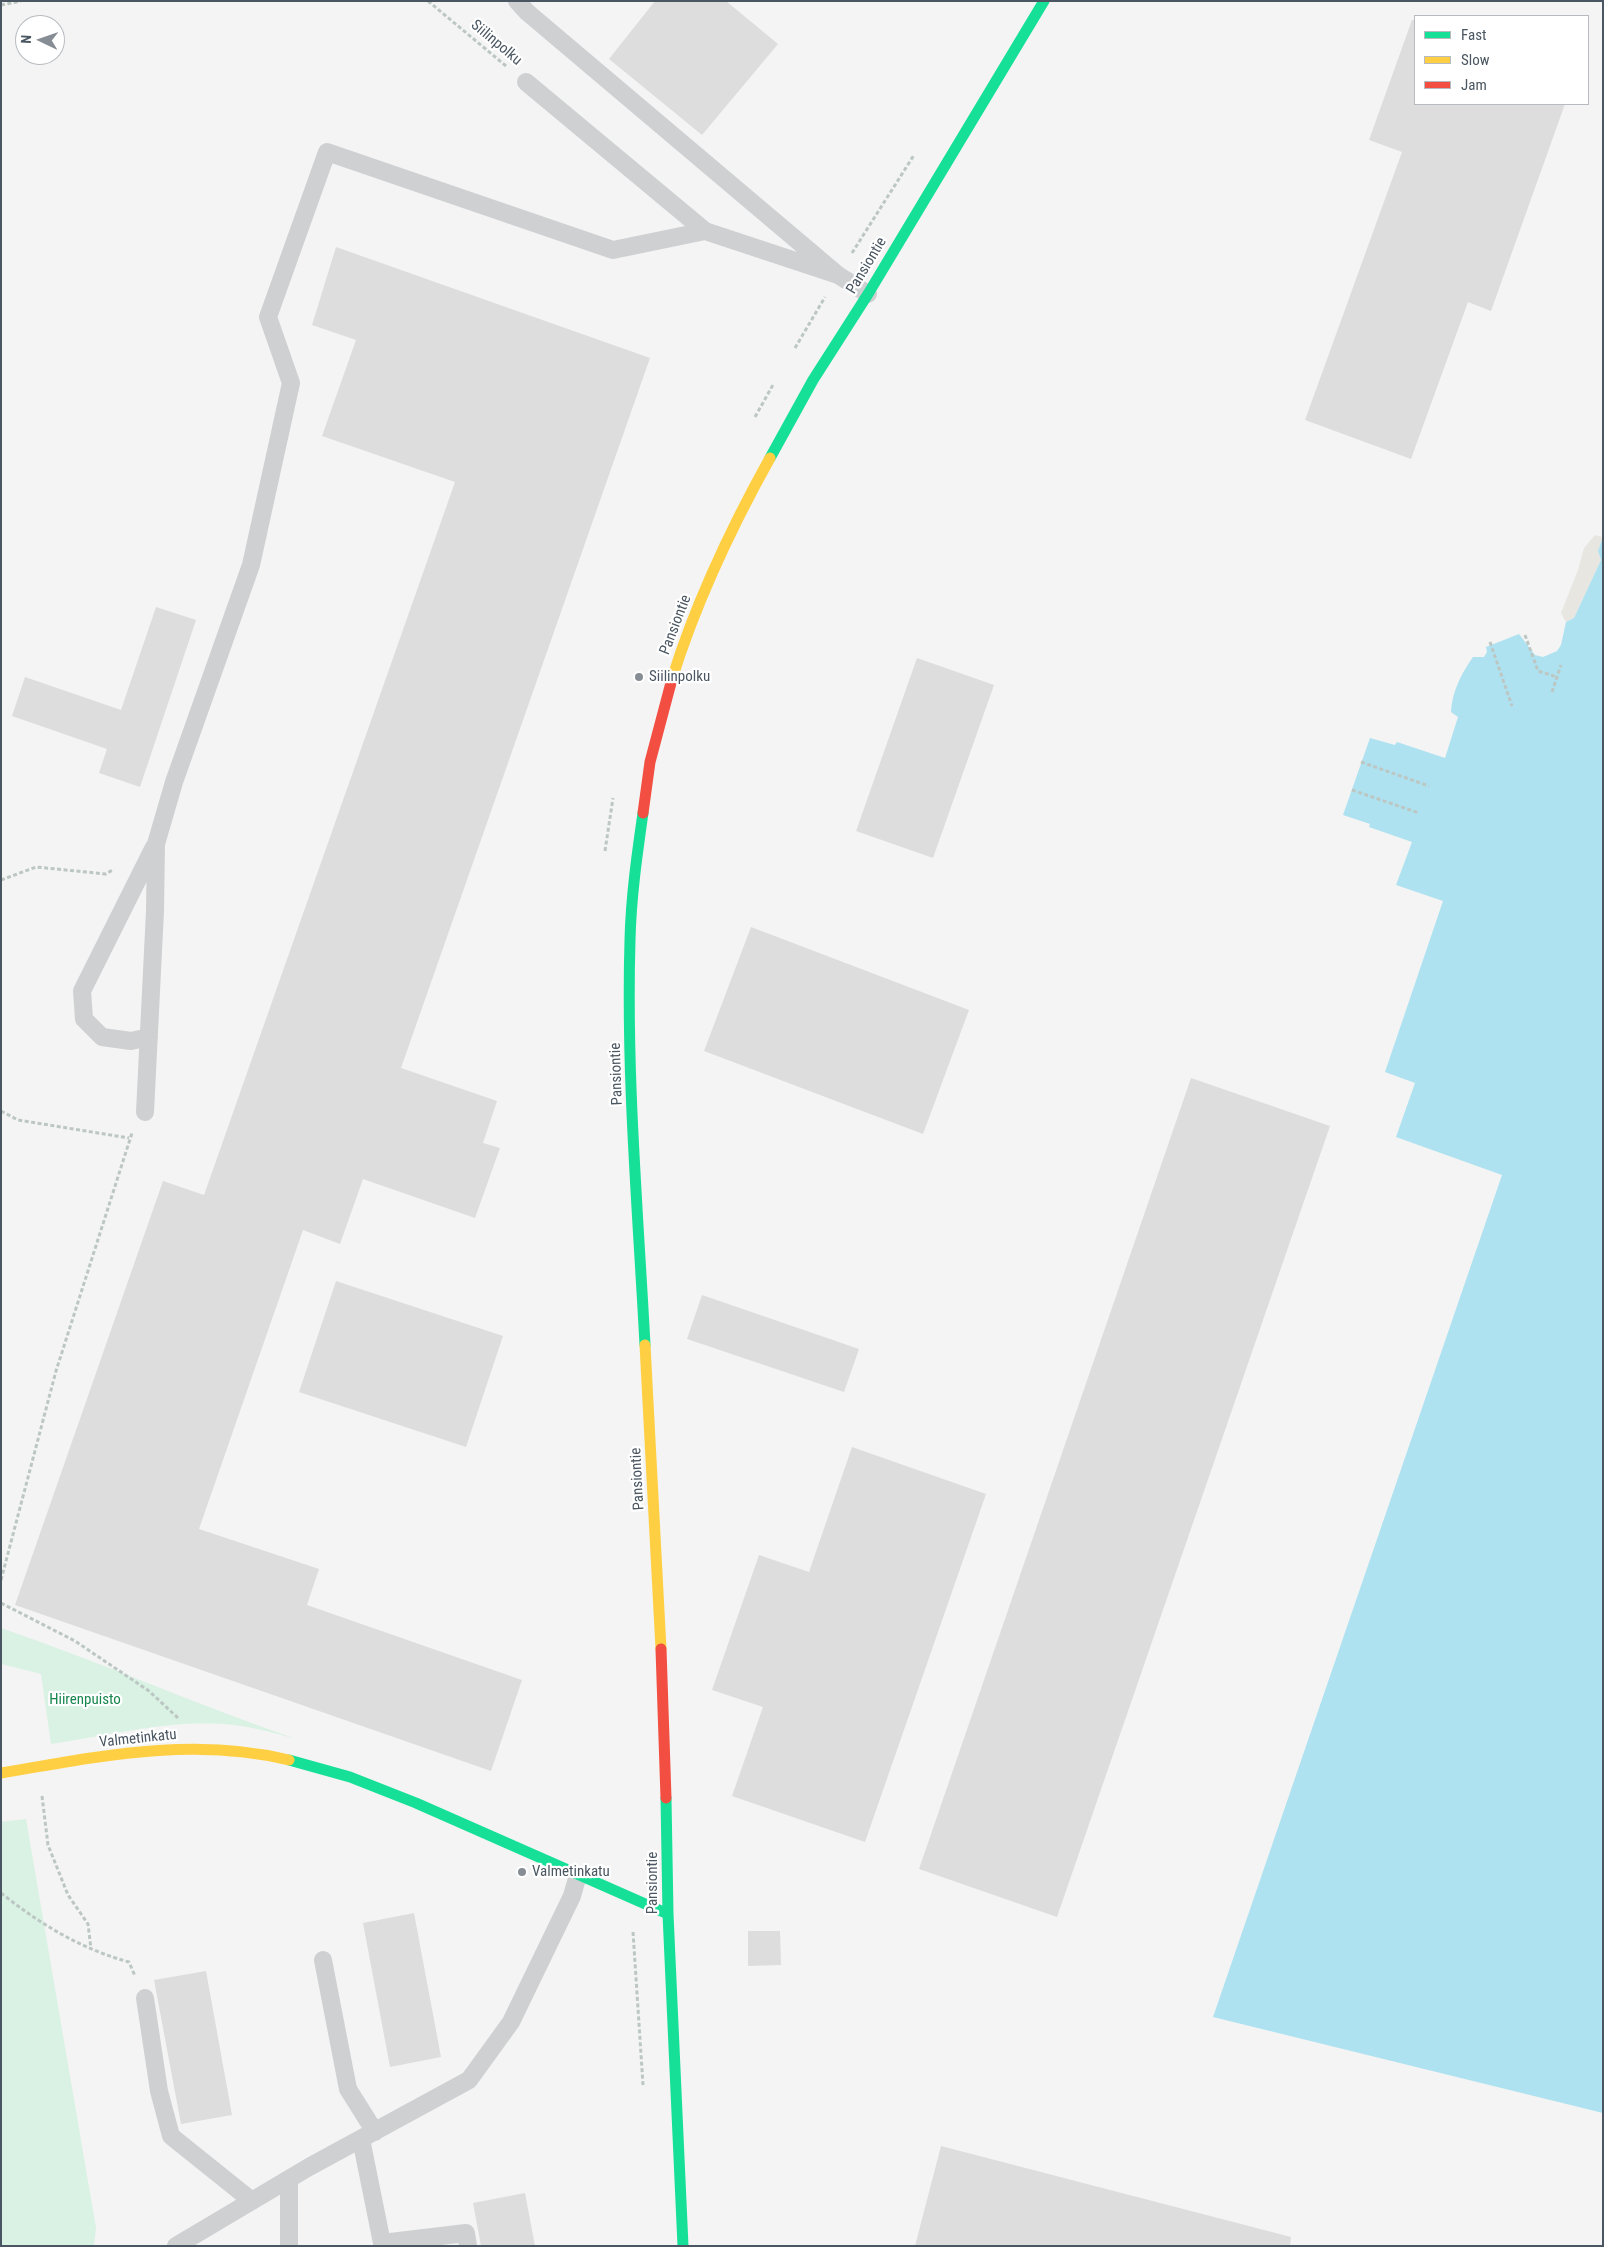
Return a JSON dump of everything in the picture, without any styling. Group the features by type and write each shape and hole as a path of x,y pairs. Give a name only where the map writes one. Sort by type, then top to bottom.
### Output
{"street":[{"name":"Pansiontie","path":"683,2246 668,1914 665,1725 631,1078 630,941 640,836 650,762 661,716 685,637 739,514 813,380 868,294 1044,1"},
{"name":"Valmetinkatu","path":"1,1774 149,1750 212,1749 278,1757 356,1780 408,1798 668,1914"}],"lane":[{"path":"517,1 534,18 838,275 868,294"},
{"path":"526,82 705,231 838,275"},
{"path":"149,1037 131,1041 102,1037 84,1020 82,991 156,844 178,772 251,566 292,383 268,317 327,152 613,250 705,231"},
{"path":"145,1112 155,911 156,844"},
{"path":"176,2246 289,2179 469,2080 511,2022 572,1896 578,1875"},
{"path":"322,1960 348,2088 368,2136 382,2243 466,2233 468,2246"},
{"path":"144,1998 159,2090 171,2136 252,2201"},
{"path":"289,2179 289,2246"}],"path":[{"path":"1,5 21,1"},
{"name":"Siilinpolku","path":"428,1 526,82"},
{"path":"793,352 838,275 916,152"},
{"path":"754,420 778,377"},
{"path":"1525,635 1538,672 1557,677"},
{"path":"1490,642 1512,706"},
{"path":"1552,692 1561,665"},
{"path":"1361,762 1429,786"},
{"path":"605,855 607,825 614,789"},
{"path":"1352,790 1419,812"},
{"path":"1,880 36,867 106,874 156,844"},
{"path":"1,1111 18,1120 129,1138"},
{"path":"1,1580 56,1370 129,1138 145,1112"},
{"path":"1,1603 75,1641 149,1691 212,1749"},
{"path":"40,1786 48,1845 68,1895 88,1924 91,1948"},
{"path":"1,1893 35,1920 103,1955 129,1962 144,1998"},
{"path":"631,1899 644,2090"}],"green space":[{"name":"Hiirenpuisto","path":"1,1628 296,1739 242,1726 203,1723 160,1726 51,1744 41,1674 1,1664"},
{"path":"26,1819 96,2228 94,2246 1,2246 1,1822"}],"sand":[{"path":"1595,535 1603,537 1598,551 1601,560 1574,618 1566,622 1561,613 1578,570 1584,548"}],"water":[{"path":"1603,537 1603,2113 1213,2017 1502,1175 1396,1137 1415,1083 1385,1072 1443,901 1396,885 1412,842 1369,827 1370,824 1343,815 1370,738 1395,745 1397,742 1445,758 1458,717 1451,712 1455,690 1473,657 1484,657 1487,652 1486,647 1519,634 1535,655 1543,657 1557,651 1561,645 1566,622 1574,618 1601,560 1598,551"}],"building":[{"path":"655,1 726,1 778,44 702,135 609,59"},
{"path":"1412,20 1414,20 1414,105 1565,105 1491,311 1468,302 1411,459 1305,420 1402,152 1369,140"},
{"path":"336,247 650,358 401,1068 497,1101 483,1143 500,1148 475,1218 363,1179 340,1244 303,1230 199,1529 319,1569 307,1605 522,1680 491,1771 15,1605 163,1181 204,1195 455,482 322,436 356,340 312,325"},
{"path":"156,607 196,620 140,787 99,773 107,749 12,716 25,677 121,710"},
{"path":"917,658 994,685 933,858 856,831"},
{"path":"751,927 969,1010 923,1134 704,1051"},
{"path":"1191,1078 1330,1126 1057,1917 919,1869"},
{"path":"336,1281 503,1336 466,1447 299,1392"},
{"path":"702,1295 859,1349 844,1392 687,1339"},
{"path":"852,1447 986,1494 865,1842 732,1796 763,1707 712,1690 759,1555 809,1572"},
{"path":"414,1913 441,2057 390,2067 363,1923"},
{"path":"748,1931 780,1931 781,1965 748,1966"},
{"path":"206,1971 232,2115 181,2124 154,1980"},
{"path":"941,2146 1291,2237 1290,2246 915,2246"},
{"path":"525,2193 535,2246 481,2246 473,2203"}],"traffic: fast":[{"path":"770,458 813,380 868,294 1044,1"},
{"path":"643,813 632,908 629,991 633,1143 645,1345"},
{"path":"289,1760 350,1777 416,1803 668,1914"},
{"path":"666,1798 668,1914 683,2246"}],"traffic: slow":[{"path":"672,679 692,622 715,566 770,458"},
{"path":"645,1345 661,1649"},
{"path":"1,1773 145,1751 181,1749 253,1753 289,1760"}],"traffic: jam":[{"path":"643,813 650,762 672,679"},
{"path":"661,1649 666,1798"}],"place":[{"name":"Siilinpolku","path":"639,677"},
{"name":"Valmetinkatu","path":"522,1872"}]}
